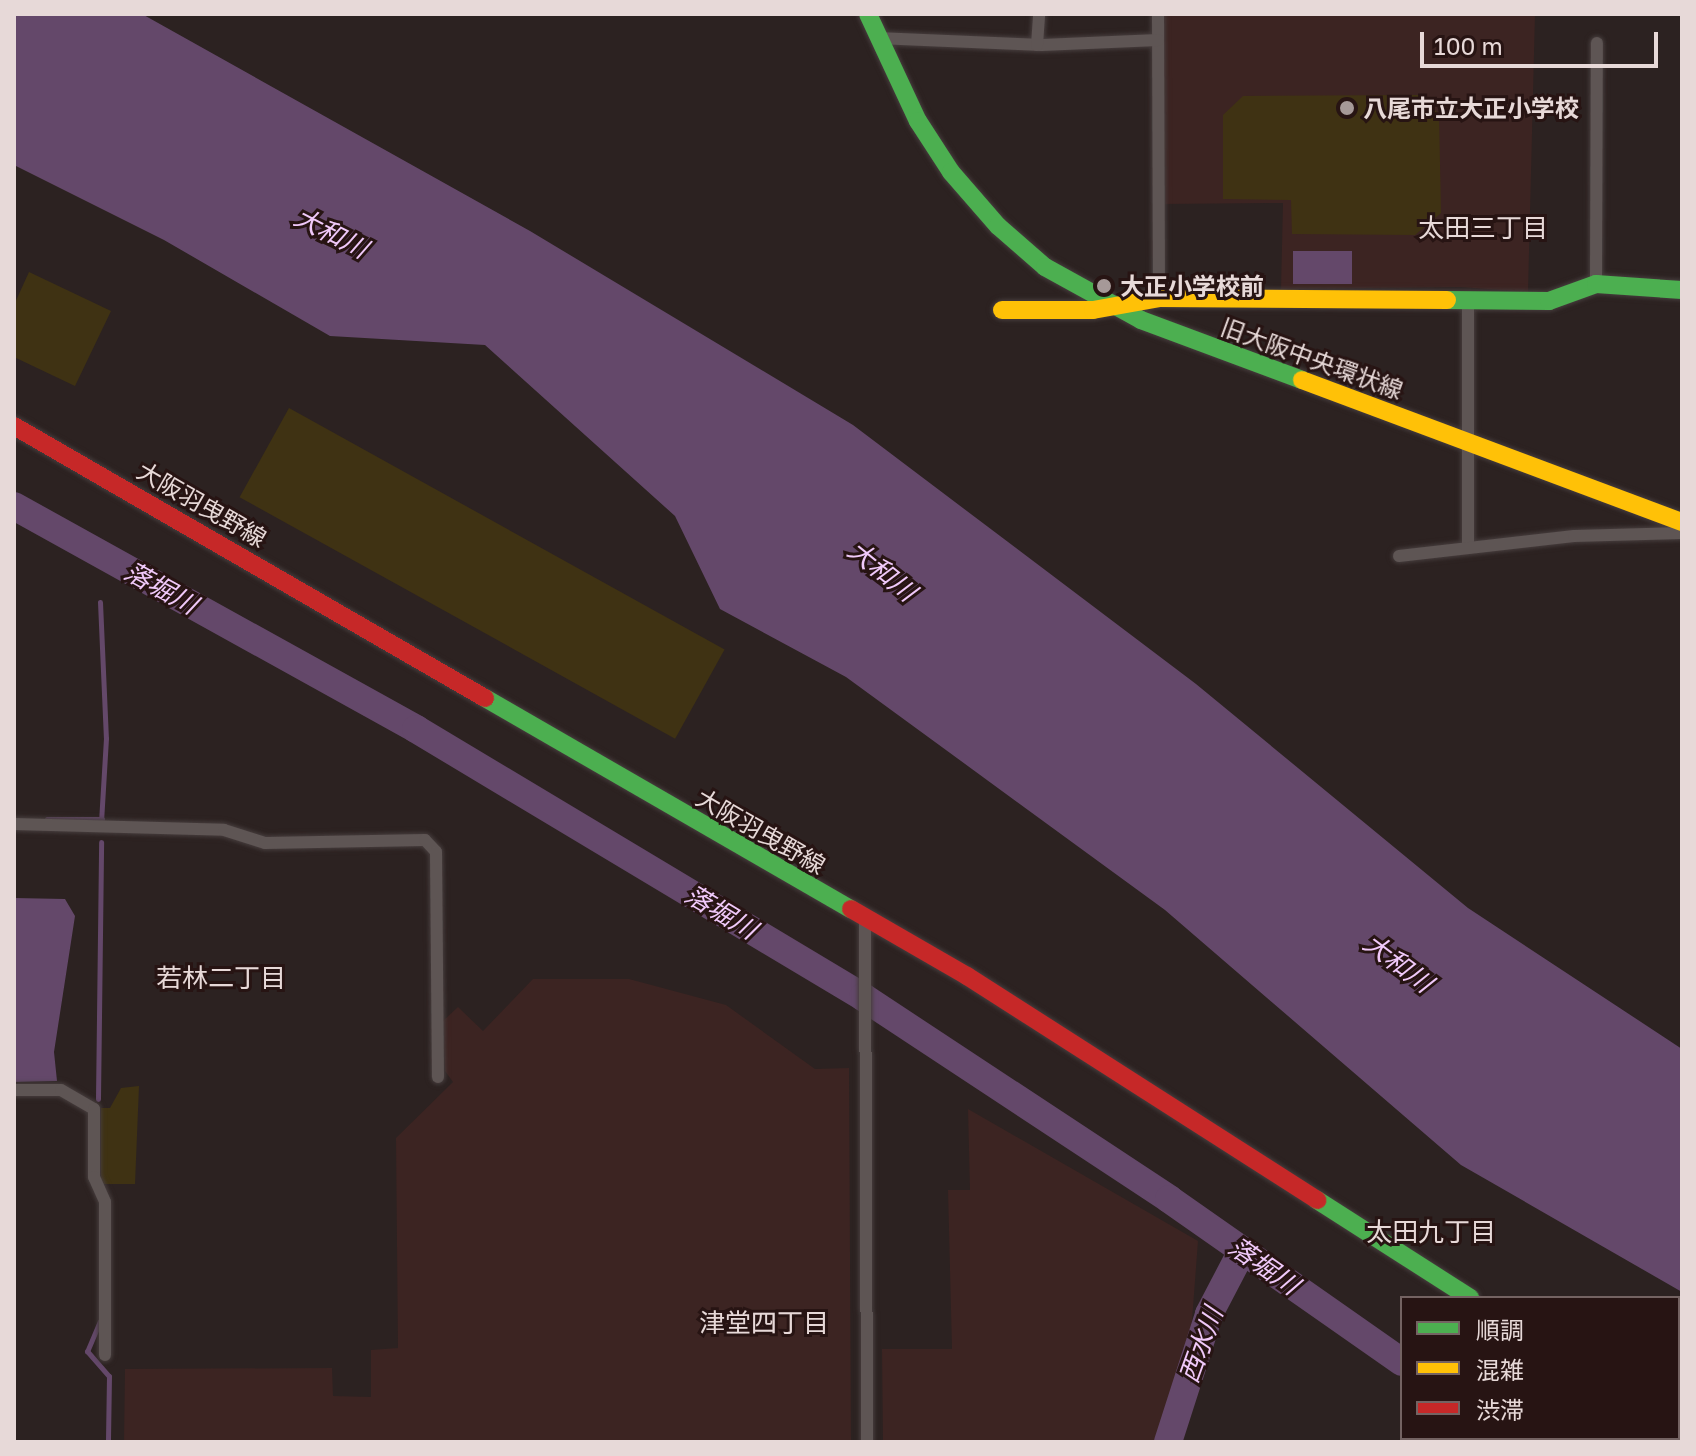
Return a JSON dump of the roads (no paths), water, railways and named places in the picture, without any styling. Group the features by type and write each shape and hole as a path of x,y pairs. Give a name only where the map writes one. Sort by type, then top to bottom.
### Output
{"main road":[{"name":"旧大阪中央環状線","path":"868,14 918,121 951,172 998,226 1045,267 1113,307 1682,522"},
{"path":"1002,310 1113,307 1159,298 1549,301 1596,284 1682,290"},
{"name":"大阪羽曳野線","path":"14,426 865,919 1146,1087 1467,1296"}],"street":[{"path":"1037,45 1039,14"},
{"path":"1158,14 1159,298"},
{"path":"877,38 1037,45 1158,40"},
{"path":"1596,284 1597,43"},
{"path":"1468,299 1468,548"},
{"path":"1399,556 1574,536 1682,533"},
{"path":"14,824 81,824 108,831 224,830 265,843 425,840 436,852 438,1077"},
{"path":"865,919 867,1442"},
{"path":"14,1090 61,1090 94,1109 94,1177 105,1202 105,1355"}],"water":[{"name":"大和川","path":"14,14 142,14 530,231 853,425 1196,684 1468,908 1682,1049 1682,1292 1461,1165 1165,910 846,677 720,609 675,516 485,345 330,336 164,240 14,165"},
{"path":"1293,251 1352,251 1352,284 1293,284"},
{"path":"14,898 65,899 75,916 54,1052 57,1081 14,1082"}],"waterway":[{"name":"落堀川","path":"14,506 416,729 863,997 1169,1199 1400,1361"},
{"path":"100,602 106,738 101,821"},
{"path":"47,819 102,819"},
{"path":"98,1099 101,842"},
{"name":"西水川","path":"1168,1442 1209,1314 1242,1251"},
{"path":"100,1321 87,1351 109,1376 108,1442"},
{"name":"落堀川","path":"1520,1440 1524,1442"}],"place":[{"name":"八尾市立大正小学校","path":"1347,108"},
{"name":"大正小学校前","path":"1104,286"}],"district":[{"name":"太田三丁目","path":"1483,228"},
{"name":"若林二丁目","path":"221,978"},
{"name":"太田九丁目","path":"1431,1232"},
{"name":"津堂四丁目","path":"764,1323"}]}
